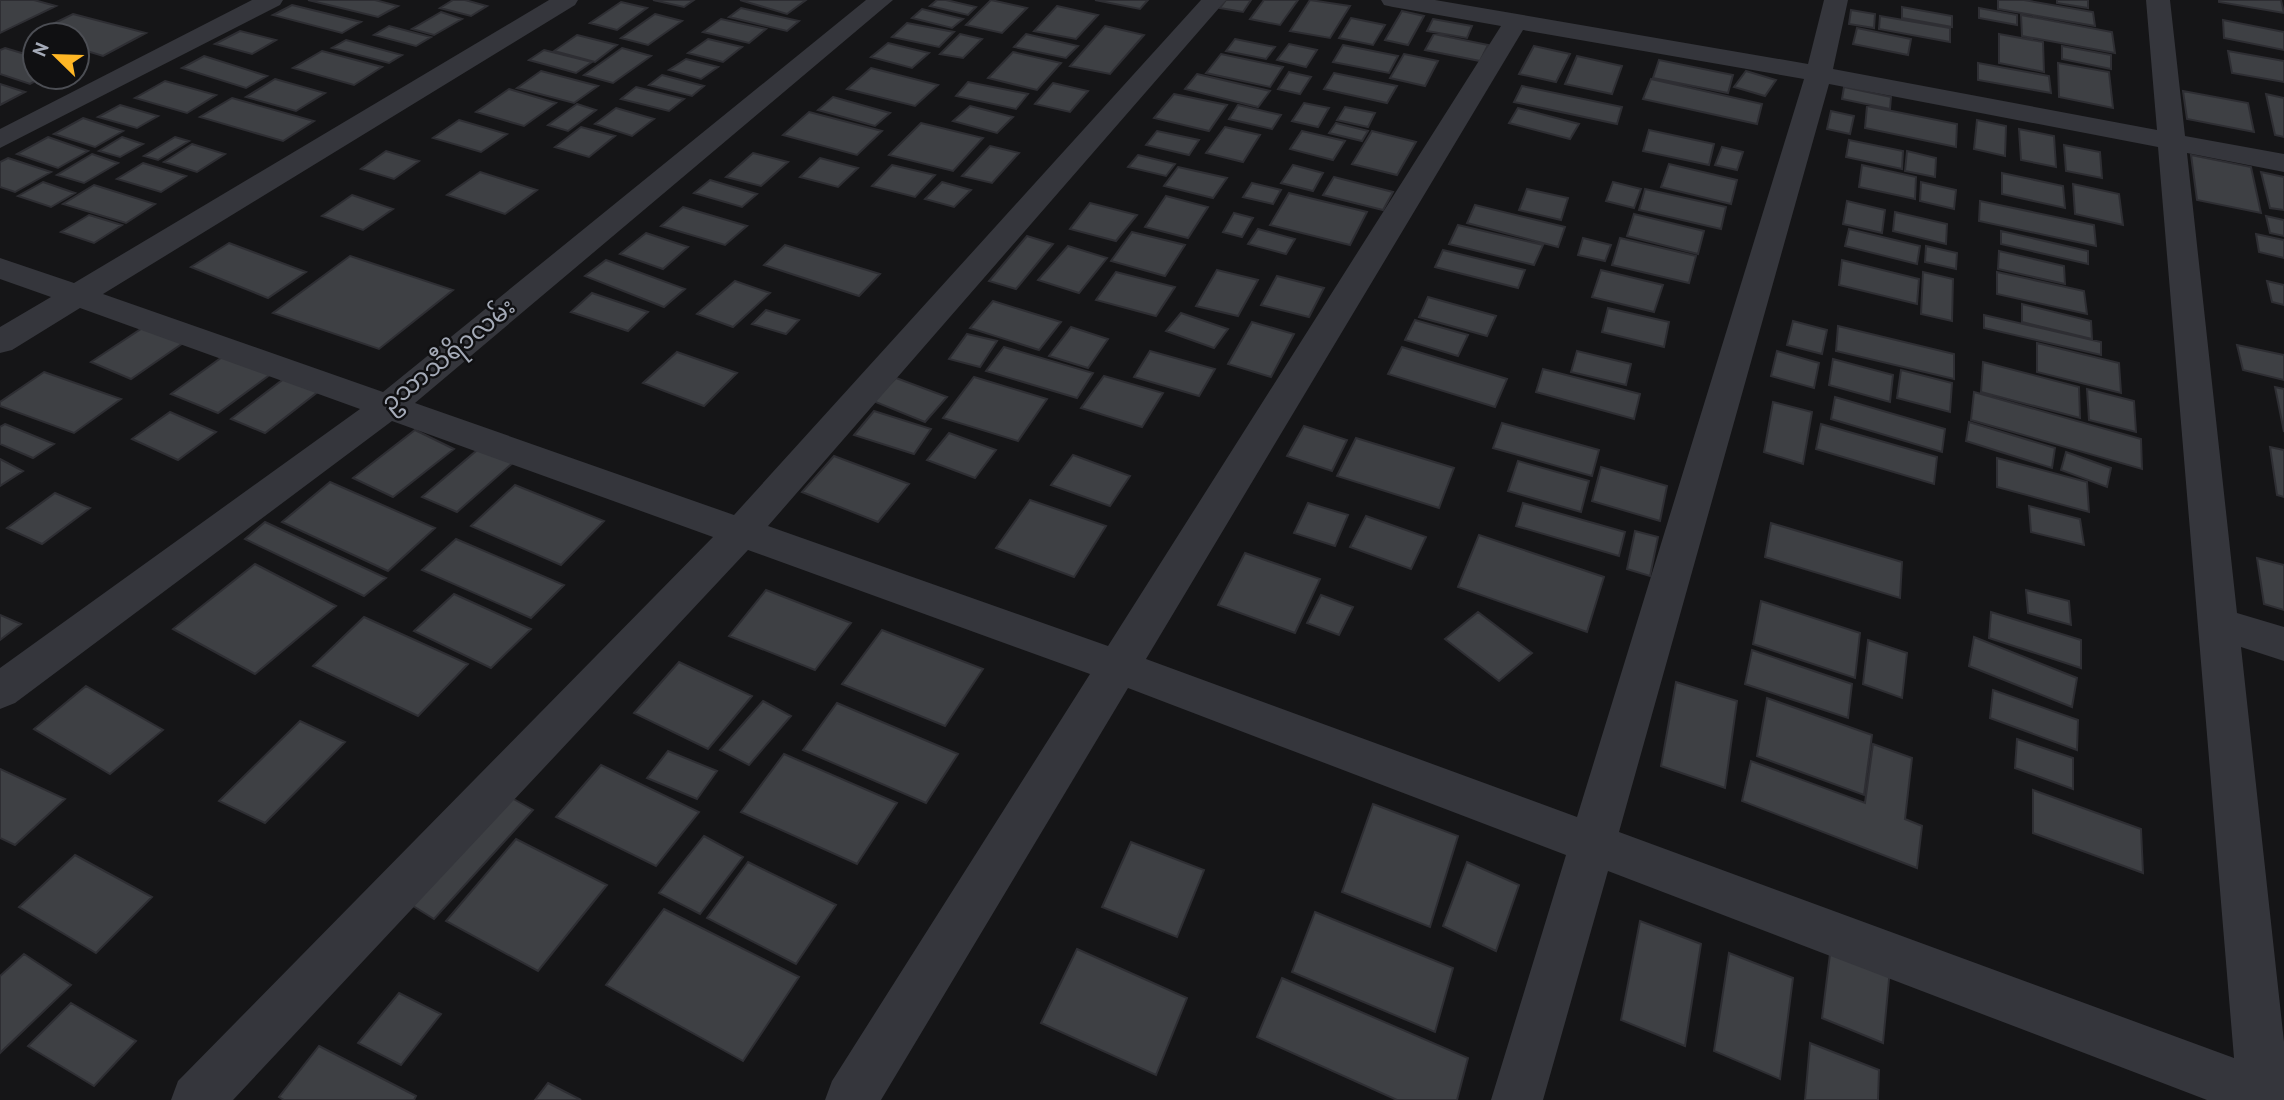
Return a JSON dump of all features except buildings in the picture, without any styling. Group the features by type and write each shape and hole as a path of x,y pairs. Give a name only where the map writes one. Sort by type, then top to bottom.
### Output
{"street":[{"path":"0,140 271,0"},
{"path":"0,342 566,0"},
{"name":"ဥသာသီရိ၁လမ်း","path":"0,691 388,405 881,0"},
{"path":"197,1100 740,532 1214,0"},
{"path":"1393,0 1819,74 2284,163"},
{"path":"1517,1100 1819,74 1836,0"},
{"path":"0,268 1120,667 2267,1098 2217,624 2158,0"},
{"path":"852,1100 1515,23"},
{"path":"2217,624 2284,644"}]}
